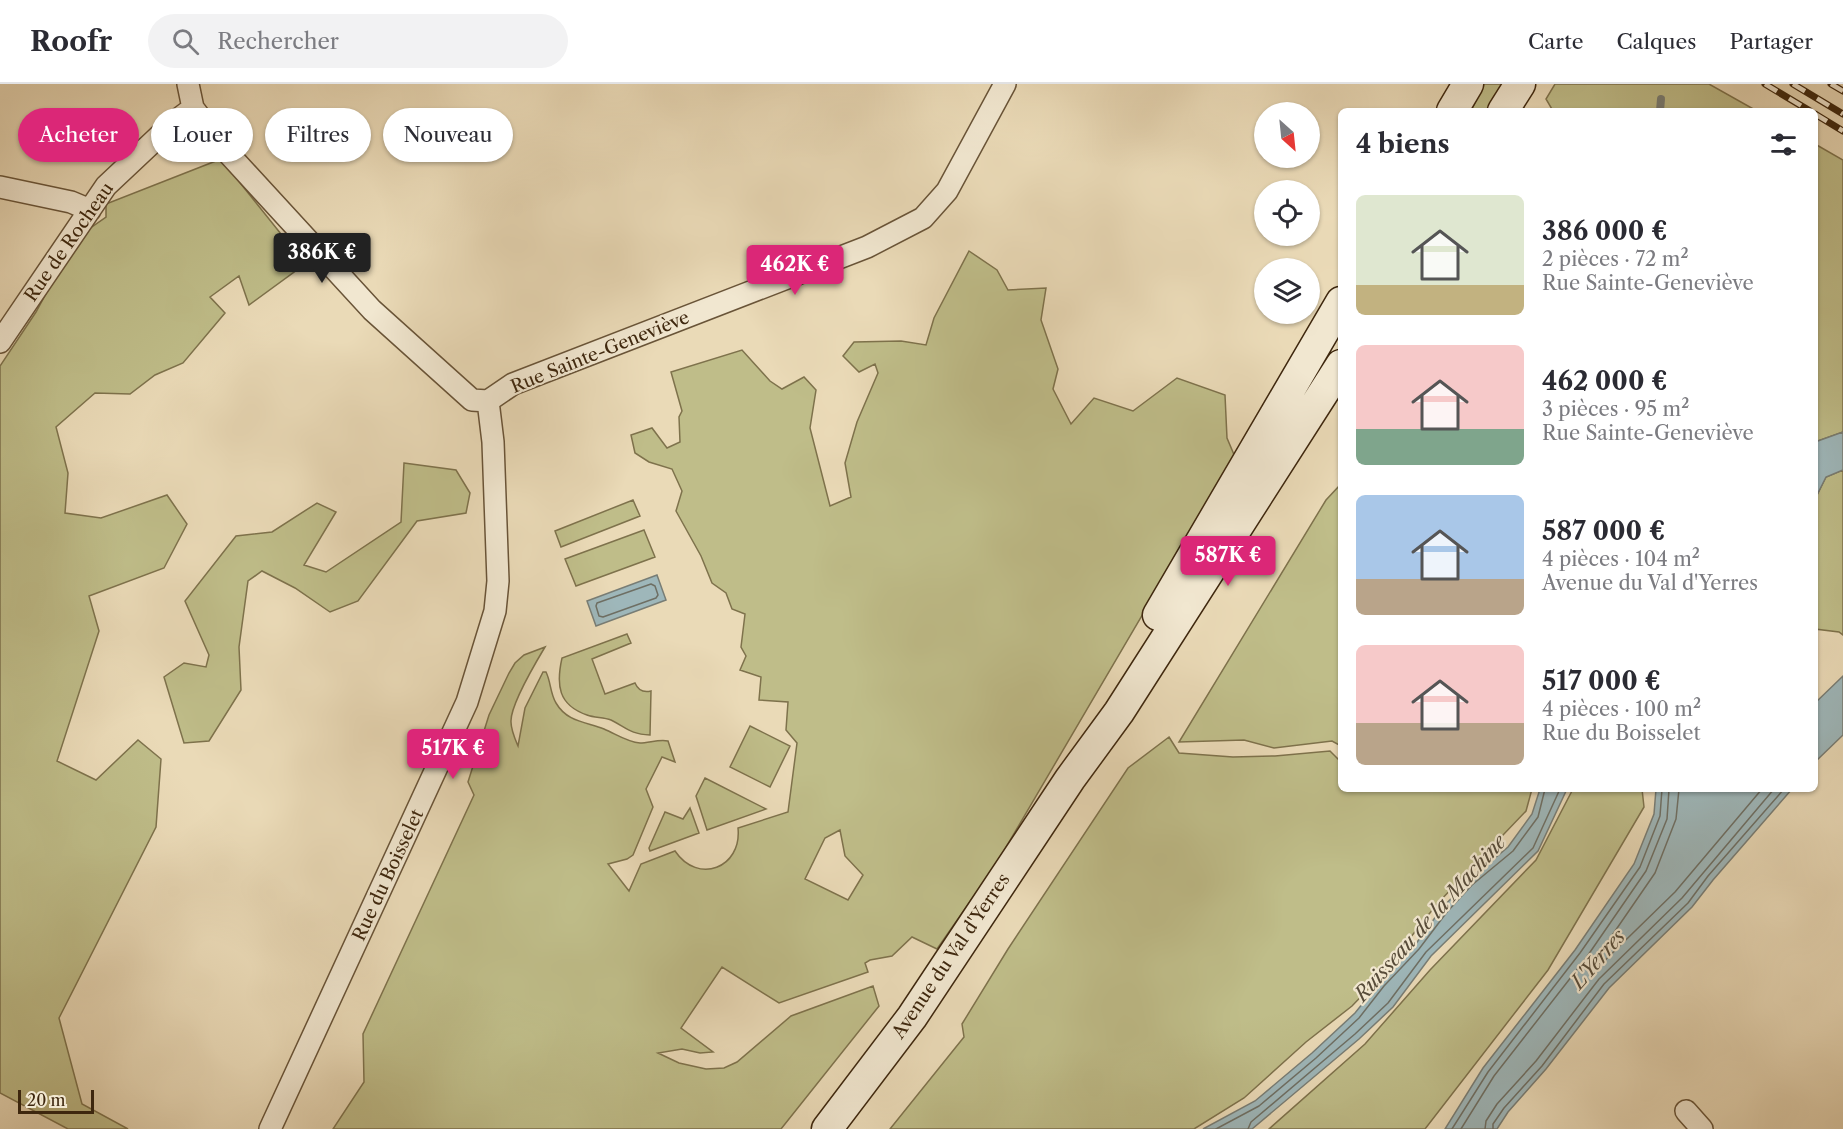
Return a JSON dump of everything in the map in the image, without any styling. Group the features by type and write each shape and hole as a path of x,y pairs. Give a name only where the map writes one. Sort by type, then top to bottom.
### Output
{"main road":[{"path":"1454,108 1468,84"},
{"path":"1505,108 1520,84"},
{"name":"Avenue du Val d'Yerres","path":"1070,779 1112,695 1338,307"},
{"name":"Avenue du Val d'Yerres","path":"827,1129 912,1017 1070,779 1119,712 1338,370"}],"street":[{"path":"188,84 193,108"},
{"name":"Rue Sainte-Geneviève","path":"236,162 372,310 472,400 488,401 513,384 867,247 923,218 947,191 1005,84"},
{"name":"Rue de Rocheau","path":"0,342 106,186 151,143"},
{"path":"0,187 71,202 90,210"},
{"name":"Rue du Boisselet","path":"270,1129 467,702 495,611 498,581 493,442 488,401"},
{"path":"1686,1111 1702,1129"}],"shaded area":[{"path":"1484,84 1505,84 1490,108 1472,108"},
{"path":"1555,84 1709,84 1752,108 1551,108 1546,99"},
{"path":"1818,146 1843,160 1843,432 1818,441"},
{"path":"213,162 223,162 305,264 249,305 239,276 210,297 225,313 183,363 155,375 130,394 95,393 56,427 68,473 65,513 101,518 167,495 187,524 164,568 89,596 99,631 57,761 96,780 138,740 161,759 156,827 59,1018 82,1104 128,1129 68,1129 0,1093 0,366 36,312 76,238 106,217 106,204"},
{"path":"969,251 997,270 1008,290 1046,288 1041,320 1058,369 1053,389 1071,424 1094,398 1133,411 1177,378 1225,395 1227,438 1235,457 995,866 937,949 912,937 892,956 865,963 868,972 779,1003 722,967 681,1028 713,1052 700,1053 682,1049 658,1053 679,1063 706,1069 724,1068 737,1062 791,1016 873,986 879,1006 781,1129 333,1129 364,1082 363,1034 474,795 468,782 489,715 509,673 524,655 545,647 524,684 512,715 513,734 518,746 525,708 543,672 546,672 548,676 556,703 571,718 635,742 668,741 675,762 662,757 646,789 653,807 633,855 608,864 629,891 641,864 675,851 684,861 695,867 706,869 717,867 726,862 733,853 738,828 788,812 797,743 786,730 788,702 759,700 761,677 740,670 746,656 741,647 745,614 732,609 726,593 712,583 701,556 676,511 682,491 672,469 649,462 635,453 631,435 652,428 667,448 680,442 679,417 682,411 671,372 742,350 770,381 782,389 804,377 816,390 810,428 830,506 851,497 845,463 857,422 878,373 875,364 859,372 843,356 854,342 901,341 926,345 934,318","holes":["840,830 845,856 863,875 848,900 805,879 825,838"]},
{"path":"404,463 456,470 470,493 466,513 417,521 358,601 330,612 295,588 262,571 248,581 239,647 241,690 209,741 184,743 164,677 184,663 206,667 209,655 185,601 236,536 272,532 317,503 336,512 304,565 326,572 401,522"},
{"path":"1843,470 1843,635 1839,632 1818,629 1818,493 1826,477"},
{"path":"1338,487 1338,744 1332,741 1274,748 1244,740 1179,742 1326,500"},
{"path":"633,500 640,516 561,547 555,531"},
{"path":"644,530 655,557 576,586 565,559"},
{"path":"627,634 631,643 592,659 605,694 635,683 641,690 651,691 650,735 633,732 611,720 577,711 570,706 561,693 559,677 562,658"},
{"path":"750,726 790,746 770,787 730,767"},
{"path":"1169,737 1179,753 1233,757 1330,751 1338,759 1338,792 1531,792 1526,811 1437,904 1376,981 1352,1006 1306,1042 1244,1098 1194,1129 890,1129 964,1037 962,1024 1008,949 1128,768"},
{"path":"705,778 766,809 707,830 696,796"},
{"path":"1571,792 1642,792 1644,807 1548,970 1425,1129 1269,1129 1365,1044 1430,970 1536,860"},
{"path":"690,808 699,833 650,851 649,848 665,812 683,819"}],"water":[{"path":"1843,432 1843,470 1826,477 1818,493 1818,441"},
{"path":"657,575 666,600 596,626 587,601"},
{"path":"1843,676 1843,735 1818,759 1818,700"},
{"name":"Ruisseau de la Machine","path":"1539,792 1566,792 1538,851 1431,956 1393,1007 1359,1039 1252,1129 1203,1129 1255,1101 1355,1013 1415,945 1442,908 1468,881 1508,847 1532,814"},
{"name":"L'Yerres","path":"1656,792 1789,792 1692,907 1609,988 1546,1069 1508,1112 1497,1129 1445,1129 1483,1068 1575,950 1634,864 1654,814"}],"waterway":[{"name":"Ruisseau de la Machine","path":"1660,108 1661,99"}],"railway":[{"path":"1765,84 1805,108"},
{"path":"1793,84 1843,114"},
{"path":"1831,84 1843,91"},
{"path":"1818,116 1843,131"}]}
